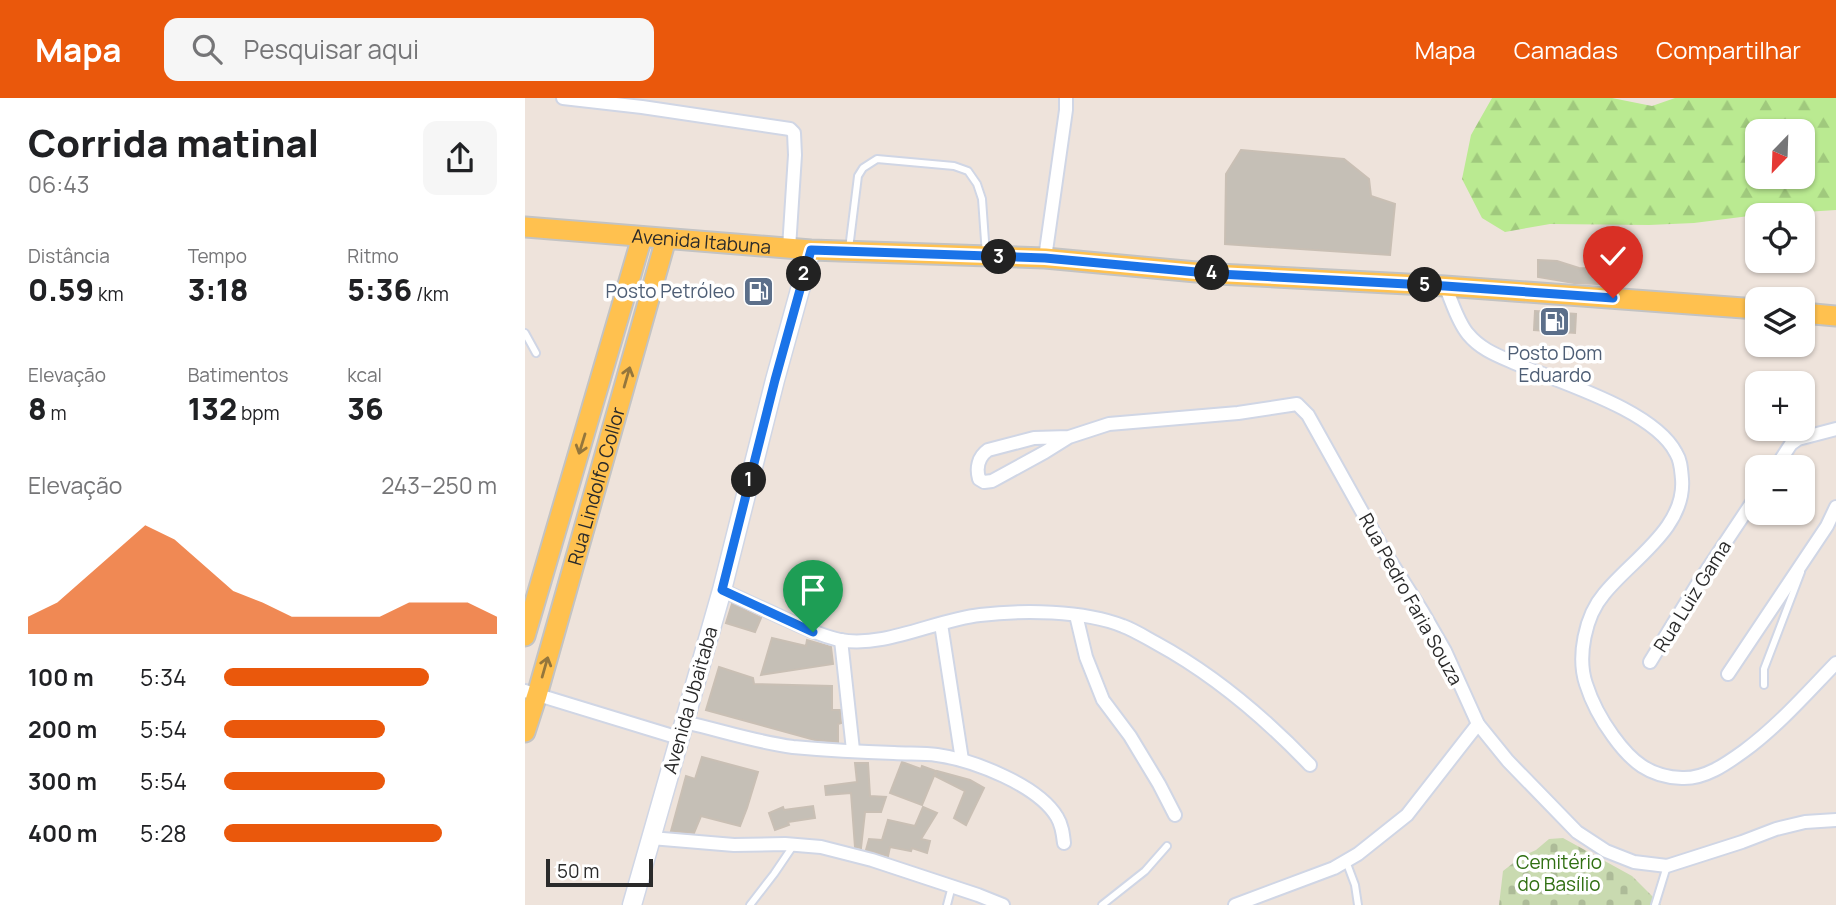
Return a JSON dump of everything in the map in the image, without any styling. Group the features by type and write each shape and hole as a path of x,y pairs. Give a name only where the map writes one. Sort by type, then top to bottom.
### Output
{"main road":[{"name":"Avenida Itabuna","path":"525,227 811,250 1045,258 1218,274 1445,286 1745,308"},
{"name":"Rua Lindolfo Collor","path":"525,636 642,237"},
{"name":"Rua Lindolfo Collor","path":"525,732 531,693 666,239"},
{"name":"Avenida Ubaitaba","path":"632,905 722,590 811,250"},
{"path":"1815,314 1836,316"}],"street":[{"path":"563,98 790,128 794,133 795,156 789,248"},
{"path":"1045,258 1066,98"},
{"path":"1445,286 1467,333 1486,351 1606,400 1651,424 1669,442 1680,463 1682,488 1677,508 1668,524 1654,543 1604,594 1586,626 1583,665 1586,683 1602,721 1626,754 1646,770 1662,775 1684,779 1713,772 1767,734 1836,663"},
{"name":"Rua Pedro Faria Souza","path":"1069,438 1109,424 1238,413 1297,404 1308,415 1384,551 1445,651 1478,724 1508,761 1577,832 1606,851 1634,862 1667,866 1776,829 1805,822 1836,820"},
{"path":"1784,455 1798,439 1836,429"},
{"path":"1034,438 1069,438 992,481 979,479 978,463 982,454 988,450 1034,438"},
{"path":"1728,674 1809,554 1836,507"},
{"name":"Rua Luiz Gama","path":"1650,662 1745,513"},
{"path":"722,590 813,632 841,640 879,639 992,614 1076,615 1123,626 1174,652 1227,691 1284,738 1310,765"},
{"path":"1076,615 1086,657 1103,700 1130,736 1175,816"},
{"path":"941,624 962,760"},
{"path":"841,640 853,750"},
{"path":"531,693 681,730 821,750 935,754 962,760 1011,780 1042,798 1057,817 1064,843"},
{"path":"1235,905 1334,868 1358,854 1407,815 1478,724"},
{"path":"652,838 734,845 821,847 952,886 1003,905"}],"lane":[{"path":"849,251 858,176 863,168 877,159 954,166 968,171 977,184 982,199 986,256"},
{"path":"525,333 535,353"},
{"path":"1764,685 1765,669 1772,647 1809,554"},
{"path":"750,905 794,845"},
{"path":"1102,905 1145,871 1167,846"},
{"path":"1346,861 1355,885 1358,905"},
{"path":"1655,905 1667,866"},
{"path":"947,905 952,886"}],"green space":[{"path":"1492,98 1612,98 1652,106 1675,98 1836,98 1836,210 1815,211 1815,203 1745,203 1745,217 1694,223 1550,224 1505,232 1482,218 1462,179 1471,135"},
{"name":"Cemitério do Basílio","path":"1563,838 1632,876 1661,905 1499,905 1503,871 1549,839"}],"building":[{"path":"1241,150 1344,159 1369,179 1371,196 1395,204 1390,255 1225,244 1226,174"},
{"path":"1538,260 1557,261 1579,268 1621,269 1621,285 1574,283 1538,277"},
{"name":"Posto Dom Eduardo","path":"1535,311 1576,314 1575,333 1534,330"},
{"path":"732,604 761,618 755,632 726,623"},
{"path":"772,638 806,646 807,640 831,647 833,664 761,675"},
{"path":"719,667 753,678 754,684 832,686 832,710 840,710 838,742 815,740 706,710"},
{"path":"702,757 758,772 740,826 701,816 694,833 671,831 686,776 695,779"},
{"path":"902,762 936,771 922,805 890,793"},
{"path":"855,763 868,763 870,796 886,797 881,812 865,812 861,848 855,847 851,793 826,795 825,786 857,782"},
{"path":"937,771 970,780 984,788 966,825 954,818 965,791 935,776"},
{"path":"813,806 815,818 788,822 789,825 775,830 769,813 783,807 784,810"},
{"path":"923,807 937,813 921,839 930,841 927,853 912,848 911,851 890,847 888,856 866,850 869,839 882,840 888,820 915,826"}],"place":[{"name":"Posto Petróleo","path":"758,291"},
{"name":"Posto Dom Eduardo","path":"1555,322"}],"route":[{"path":"813,632 722,590 811,250 1045,258 1218,274 1613,298"}]}
